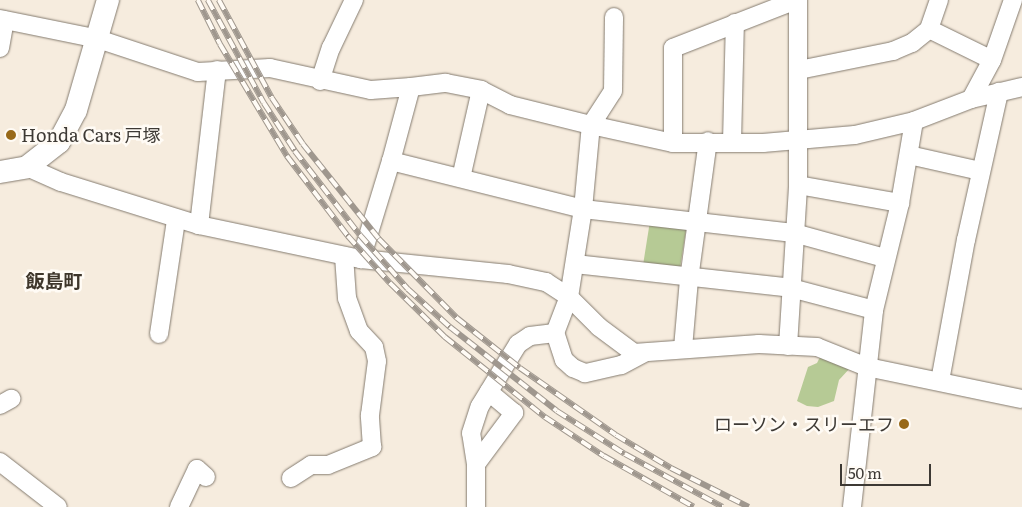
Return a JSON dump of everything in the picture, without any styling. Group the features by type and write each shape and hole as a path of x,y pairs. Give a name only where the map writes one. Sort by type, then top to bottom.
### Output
{"main road":[{"path":"0,172 27,167 59,142 68,126 98,39 108,0"}],"street":[{"path":"320,81 344,18 354,0"},
{"path":"673,143 673,48 797,0 799,70 798,185 788,346"},
{"path":"799,70 893,52 912,43 929,29 939,0"},
{"path":"971,99 992,60 1013,0"},
{"path":"614,17 613,91 591,125 583,209 569,297 555,333 564,360 573,368 585,373 621,365 644,353"},
{"path":"0,48 2,20 98,39 183,69 270,68 320,81 372,90 446,83 481,90 510,105 673,143 732,142 856,135 914,121 971,99 1022,87"},
{"path":"732,142 735,23"},
{"path":"929,29 992,60"},
{"path":"199,225 217,70"},
{"path":"291,478 311,465 328,465 372,448 370,415 377,361 374,347 359,331 347,298 353,258 391,160 410,87"},
{"path":"461,178 481,90"},
{"path":"940,381 980,171 998,92"},
{"path":"852,507 874,310 885,258 900,203 914,121"},
{"path":"683,348 688,279 708,141"},
{"path":"909,155 980,171"},
{"path":"391,160 583,209 697,224 794,233 885,258"},
{"path":"27,167 62,182 176,220 353,258 508,274 546,282 569,297 622,346 634,353 683,348 817,346 867,367 1022,399"},
{"path":"798,185 900,203"},
{"path":"159,334 176,220"},
{"path":"574,264 688,279 791,288 874,310"},
{"path":"476,507 476,464 471,434 474,420 488,392 518,344 530,336 555,333"},
{"path":"476,464 514,413 488,392"},
{"path":"0,462 58,507"},
{"path":"179,507 197,469 206,477"}],"green space":[{"path":"650,221 687,227 679,272 643,266"},
{"path":"821,355 850,368 839,380 834,401 818,407 807,406 797,401 808,367 817,363"}],"railway":[{"path":"198,0 220,44 287,156 348,236 390,283 445,337 545,417 604,456 694,507"},
{"path":"208,0 264,103 295,151 360,235 408,289 450,327 557,411 625,454 723,507"},
{"path":"219,0 272,98 303,144 379,239 457,318 520,368 616,435 671,468 749,507"}],"place":[{"name":"Honda Cars 戸塚","path":"11,135"},
{"name":"ローソン・スリーエフ","path":"904,424"}],"district":[{"name":"飯島町","path":"54,281"}]}
